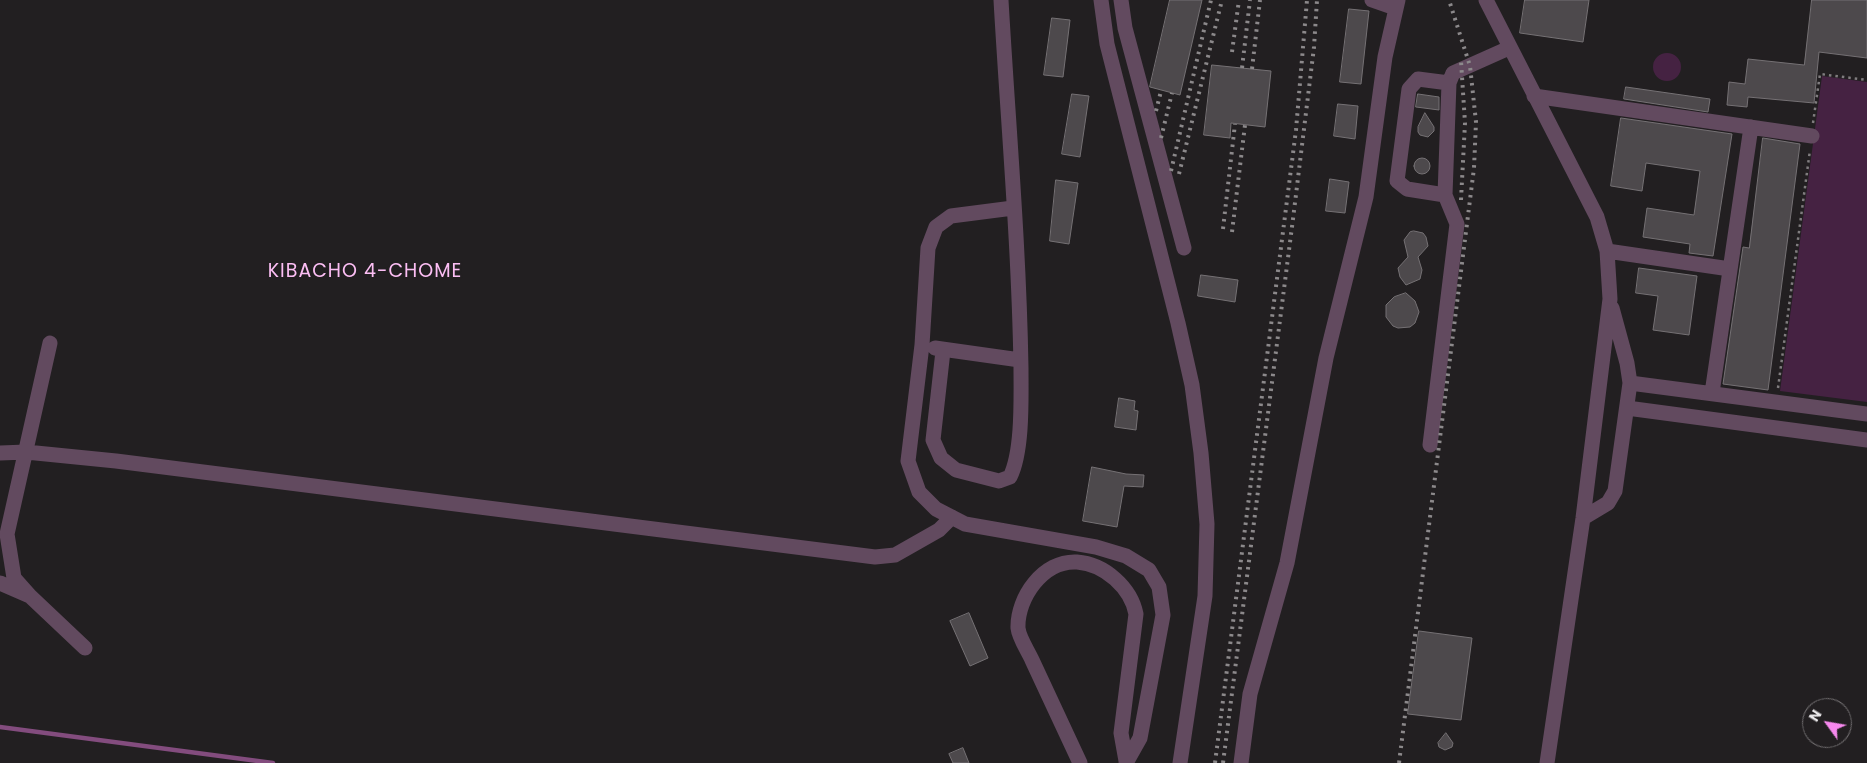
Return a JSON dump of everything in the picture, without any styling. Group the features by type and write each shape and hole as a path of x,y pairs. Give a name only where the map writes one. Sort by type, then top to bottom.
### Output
{"street":[{"path":"943,350 933,440 941,458 956,470 999,481 1010,476 1015,467 1021,407 1013,208 1001,0"},
{"path":"1101,0 1106,44 1192,385 1201,453 1207,524 1205,596 1180,763"},
{"path":"1121,0 1126,28 1184,248"},
{"path":"1241,763 1250,694 1287,563 1326,358 1366,197 1385,57 1397,4 1372,0"},
{"path":"1486,0 1597,218 1607,251 1610,299 1582,518 1547,763"},
{"path":"1430,444 1457,224 1445,195 1449,83 1453,74 1509,48"},
{"path":"1445,195 1407,189 1397,181 1409,89 1418,79 1449,83"},
{"path":"1534,96 1812,136"},
{"path":"1712,393 1751,127"},
{"path":"1013,208 951,216 936,228 928,248 922,345 908,461 918,492 936,509 965,524 1096,547 1126,556 1149,570 1159,588 1163,615 1140,738 1126,762"},
{"path":"1607,251 1730,269"},
{"path":"1582,518 1608,502 1615,491 1627,408 1630,383 1627,363 1610,299"},
{"path":"50,343 7,534 14,578 30,596 85,648"},
{"path":"922,345 943,350 1020,360"},
{"path":"1630,383 1867,414"},
{"path":"1627,408 1867,440"},
{"path":"0,453 26,452 116,461 875,557 895,555 939,530 952,517"},
{"path":"1080,763 1018,630 1020,606 1032,586 1046,572 1060,564 1078,562 1099,569 1117,580 1133,601 1136,614 1121,733 1126,762"},
{"path":"0,583 30,596"}],"path":[{"path":"1776,402 1820,74 1867,80"}],"shaded area":[{"path":"1667,53 1677,57 1681,67 1677,77 1667,81 1657,77 1653,67 1657,57"},
{"path":"1822,76 1867,82 1867,402 1780,391"}],"building":[{"path":"1170,0 1202,0 1180,95 1150,87"},
{"path":"1525,0 1589,0 1583,42 1520,33"},
{"path":"1812,0 1867,0 1867,58 1819,52 1814,103 1748,97 1747,107 1727,105 1729,82 1745,84 1748,59 1804,65"},
{"path":"1349,9 1369,11 1361,84 1340,82"},
{"path":"1052,18 1070,20 1063,77 1044,75"},
{"path":"1212,65 1271,71 1265,127 1231,123 1230,138 1204,135"},
{"path":"1626,87 1710,99 1708,112 1624,99"},
{"path":"1072,94 1089,96 1080,157 1062,154"},
{"path":"1418,94 1439,97 1439,110 1416,107"},
{"path":"1338,104 1358,106 1355,139 1334,136"},
{"path":"1425,113 1434,127 1434,131 1428,137 1420,135 1418,132 1418,127"},
{"path":"1621,118 1732,134 1713,256 1689,253 1690,244 1643,237 1647,208 1694,215 1700,171 1646,163 1642,191 1611,186"},
{"path":"1763,138 1800,144 1768,390 1723,384 1743,247 1749,248"},
{"path":"1419,158 1425,158 1430,163 1428,172 1419,174 1414,169 1414,163"},
{"path":"1330,179 1349,182 1345,213 1326,211"},
{"path":"1056,180 1078,183 1069,244 1050,241"},
{"path":"1410,232 1423,233 1428,246 1418,257 1422,270 1420,279 1406,285 1400,277 1398,268 1408,257 1404,240"},
{"path":"1639,268 1697,276 1689,335 1653,330 1658,296 1636,293"},
{"path":"1201,275 1238,280 1235,302 1198,296"},
{"path":"1406,293 1415,301 1419,312 1415,323 1410,327 1398,328 1393,326 1386,317 1386,305 1394,297"},
{"path":"1119,398 1135,401 1134,410 1138,411 1136,430 1115,427"},
{"path":"1092,467 1126,474 1144,475 1143,487 1124,486 1117,527 1083,521"},
{"path":"969,613 988,658 970,666 950,621"},
{"path":"1419,631 1472,638 1461,720 1408,714"},
{"path":"1446,733 1453,743 1452,747 1445,750 1439,747 1438,743"},
{"path":"963,748 969,763 953,763 949,754"}],"waterway":[{"path":"0,727 273,763"}],"railway":[{"path":"1171,171 1211,0"},
{"path":"1179,174 1222,0"},
{"path":"1232,52 1239,0"},
{"path":"1242,68 1250,0"},
{"path":"1252,69 1260,0"},
{"path":"1215,763 1296,130 1307,0"},
{"path":"1223,763 1293,219 1314,47 1317,0"},
{"path":"1399,763 1474,168 1476,122 1470,66 1449,0"},
{"path":"1461,61 1465,123 1461,200"},
{"path":"1156,111 1161,91"},
{"path":"1161,138 1172,93"},
{"path":"1223,229 1235,124"},
{"path":"1232,232 1245,125"}],"district":[{"name":"KIBACHO 4-CHOME","path":"365,272"}]}
